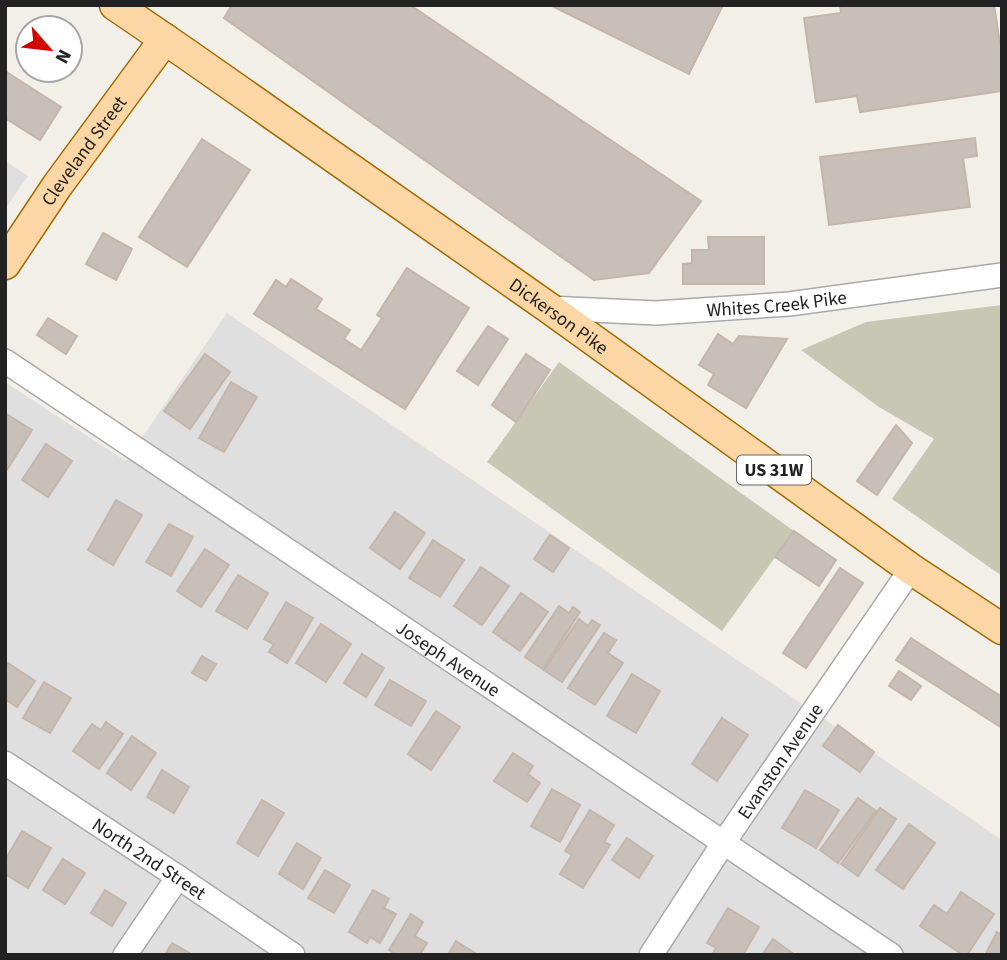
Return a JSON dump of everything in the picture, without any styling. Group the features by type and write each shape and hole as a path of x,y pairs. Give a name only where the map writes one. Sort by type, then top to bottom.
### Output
{"main road":[{"name":"Dickerson Pike","path":"115,5 548,308 911,569 1002,629"},
{"name":"Cleveland Street","path":"5,264 57,186 165,38"}],"street":[{"name":"Whites Creek Pike","path":"548,308 656,313 776,305 1002,275"},
{"name":"Joseph Avenue","path":"5,361 891,955"},
{"name":"Evanston Avenue","path":"651,955 724,842 911,569"},
{"name":"North 2nd Street","path":"5,763 293,955"},
{"path":"125,955 178,877"}],"shaded area":[{"path":"5,161 28,176 5,209"},
{"path":"1002,305 1002,576 892,499 934,439 879,407 801,350 866,322"},
{"path":"227,313 1002,840 1002,955 5,955 5,382 126,461"},
{"path":"559,362 794,531 722,631 487,462"}],"building":[{"path":"232,5 410,5 701,201 649,273 594,280 224,18"},
{"path":"550,5 723,5 689,74"},
{"path":"840,5 994,5 1002,44 1002,91 860,112 857,96 816,102 804,18 841,13"},
{"path":"5,71 14,77 14,84 25,84 61,107 40,140 5,118"},
{"path":"975,138 977,156 963,158 970,207 829,225 820,157"},
{"path":"202,139 250,170 187,267 139,237"},
{"path":"103,233 132,249 116,280 86,264"},
{"path":"708,237 764,237 764,284 683,284 683,264 692,263 692,250 709,250"},
{"path":"407,268 469,308 405,409 254,314 276,280 286,287 291,279 322,299 316,309 350,330 344,339 361,350 382,318 377,315"},
{"path":"48,318 77,336 66,354 37,335"},
{"path":"488,326 508,339 478,385 457,371"},
{"path":"718,334 733,344 739,336 787,339 746,408 708,385 714,374 699,365"},
{"path":"205,354 230,372 190,429 164,411"},
{"path":"526,354 550,370 516,422 492,405"},
{"path":"231,382 257,397 224,452 199,438"},
{"path":"5,413 32,430 5,473"},
{"path":"896,425 912,443 877,495 857,481"},
{"path":"46,444 72,461 48,497 22,480"},
{"path":"116,500 142,515 113,565 88,550"},
{"path":"395,512 425,533 400,569 370,548"},
{"path":"169,524 193,537 171,576 146,562"},
{"path":"794,531 836,560 819,586 775,557"},
{"path":"550,535 569,548 553,572 534,559"},
{"path":"433,540 464,560 440,597 409,578"},
{"path":"205,549 229,565 201,607 177,591"},
{"path":"481,567 509,586 482,625 454,606"},
{"path":"840,568 863,583 806,668 783,653"},
{"path":"238,575 268,593 247,629 216,611"},
{"path":"521,593 548,612 520,651 493,632"},
{"path":"286,602 313,618 287,663 269,652 274,644 264,639"},
{"path":"559,606 569,613 573,607 580,612 543,669 525,657"},
{"path":"579,619 588,626 592,620 600,625 562,682 544,670"},
{"path":"321,624 351,644 326,682 296,663"},
{"path":"604,633 616,640 608,653 623,663 595,705 568,688"},
{"path":"911,638 1002,697 1002,728 896,660"},
{"path":"362,654 384,668 366,697 344,683"},
{"path":"202,656 216,664 206,681 192,673"},
{"path":"8,663 35,681 17,707 5,699 5,668"},
{"path":"899,671 921,686 911,700 889,686"},
{"path":"632,674 660,691 636,733 607,716"},
{"path":"390,680 426,701 411,726 375,705"},
{"path":"44,682 71,698 50,733 23,718"},
{"path":"436,711 460,727 431,770 408,754"},
{"path":"722,718 748,735 717,781 692,764"},
{"path":"106,722 123,734 99,769 73,751 92,724 101,730"},
{"path":"838,725 874,752 860,772 823,746"},
{"path":"132,736 156,753 131,790 107,773"},
{"path":"513,753 533,766 528,774 540,783 527,802 494,781"},
{"path":"162,770 189,787 174,813 147,797"},
{"path":"552,789 580,805 560,842 531,826"},
{"path":"805,790 839,810 816,848 782,828"},
{"path":"858,798 876,811 838,863 820,850"},
{"path":"262,800 284,813 258,856 237,843"},
{"path":"880,808 896,819 858,876 841,864"},
{"path":"590,810 614,825 604,842 610,845 583,888 560,874 572,855 565,851"},
{"path":"909,824 935,843 903,889 876,870"},
{"path":"22,831 51,848 28,888 5,874 5,860"},
{"path":"627,838 653,856 639,878 612,860"},
{"path":"297,843 321,858 303,889 279,874"},
{"path":"63,859 85,873 65,904 43,890"},
{"path":"325,870 350,885 334,913 308,898"},
{"path":"105,890 126,903 112,926 91,913"},
{"path":"373,890 389,899 384,908 396,914 380,943 370,937 367,943 349,932"},
{"path":"961,892 994,914 967,955 963,955 920,926 934,905 947,914"},
{"path":"728,908 759,927 743,955 712,955 716,948 707,943"},
{"path":"411,914 423,922 415,936 427,943 420,955 397,955 389,950"},
{"path":"997,932 1002,935 1002,955 985,955"},
{"path":"773,939 795,955 762,955"},
{"path":"456,941 478,955 448,955"},
{"path":"172,943 193,955 165,955"}]}
